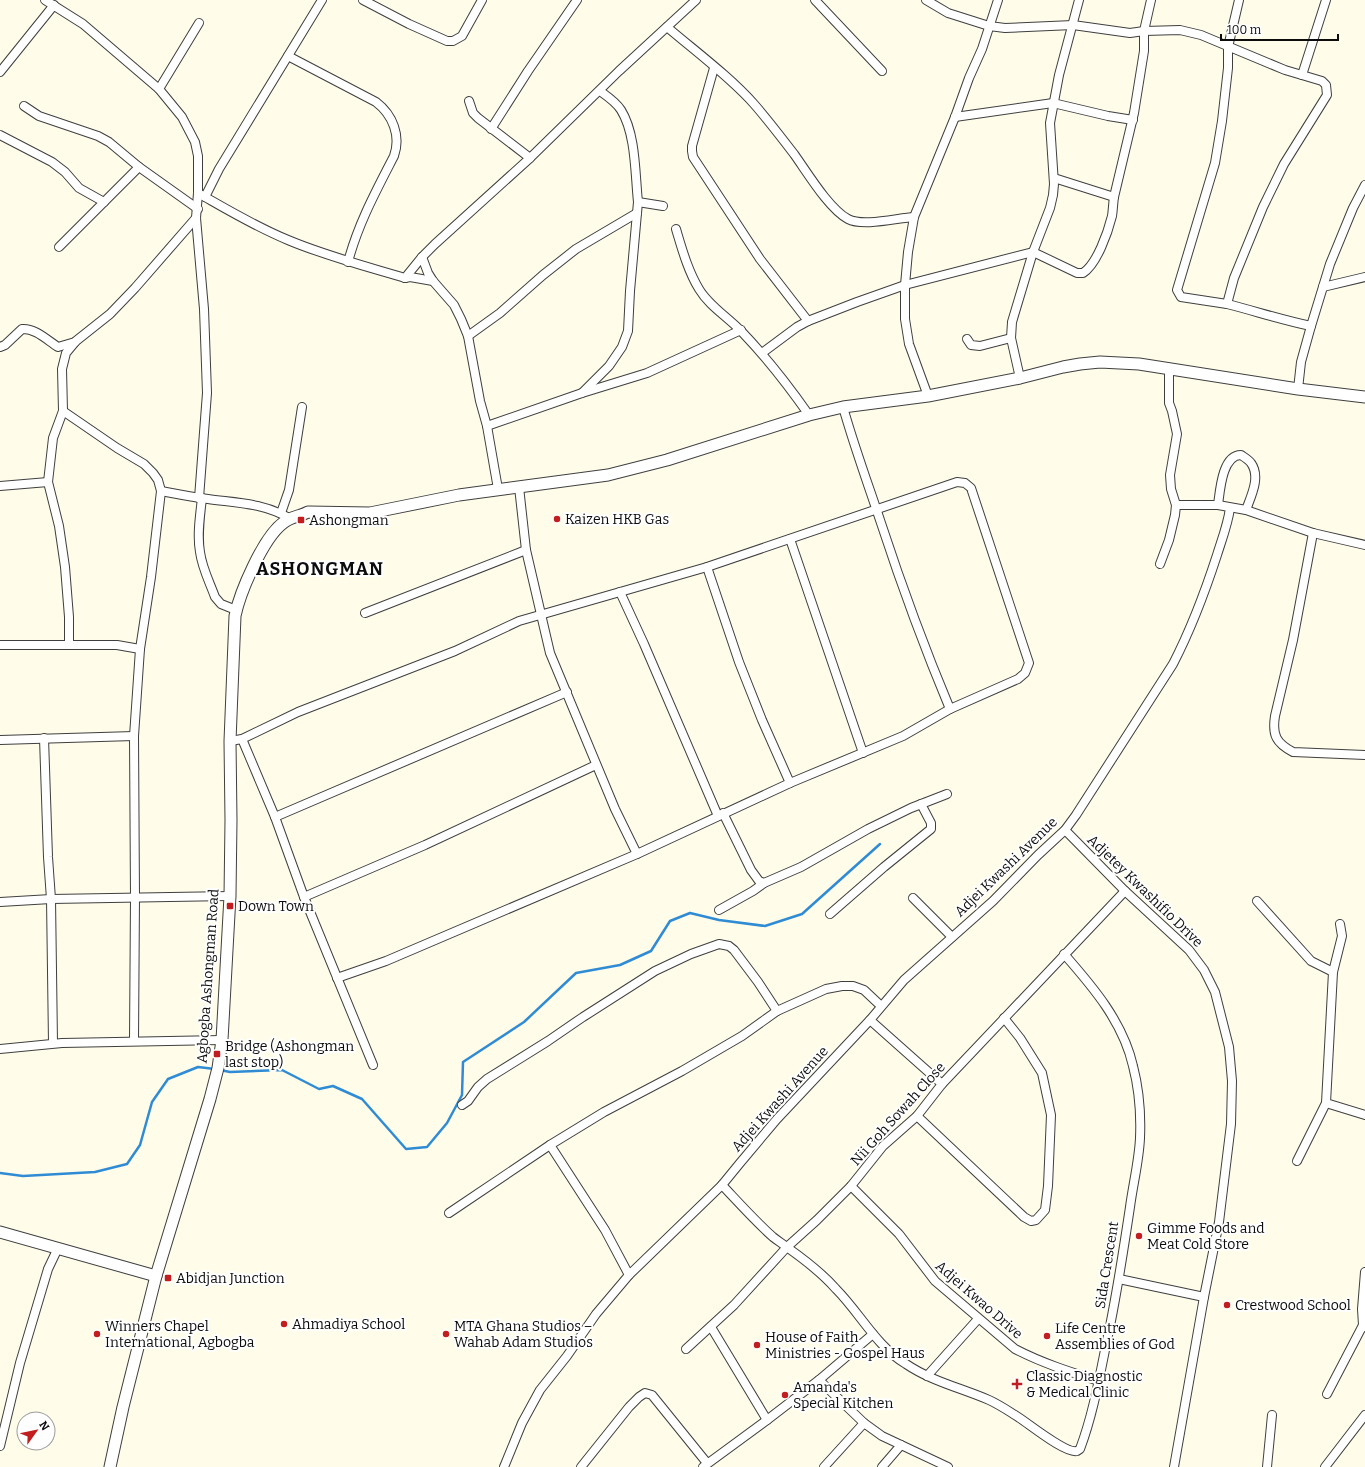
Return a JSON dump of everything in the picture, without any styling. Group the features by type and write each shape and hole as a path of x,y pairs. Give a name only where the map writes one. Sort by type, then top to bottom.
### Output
{"street":[{"path":"45,0 83,24 159,89 182,117 195,142 202,195"},
{"path":"236,610 218,602 202,562 200,545 200,516 207,393 204,309 196,218 202,195 322,0"},
{"path":"363,0 409,24 447,41 453,41 462,36 482,0"},
{"path":"491,129 528,71 577,0"},
{"path":"405,278 422,257 450,230 530,158 619,71 696,0"},
{"path":"814,0 882,71"},
{"path":"926,0 948,13 989,26 1006,28 1073,26 1130,33 1180,30 1201,35 1285,70 1322,81 1326,85 1327,95 1284,164 1263,207 1234,278 1227,304"},
{"path":"928,396 909,344 905,319 905,285 908,252 914,217 955,117 998,0"},
{"path":"1020,378 1011,338 1012,322 1033,252 1050,208 1053,195 1054,178 1050,123 1059,75 1073,26 1078,0"},
{"path":"762,353 797,327 808,321 905,285 1033,252 1077,273 1084,273 1088,270 1093,264 1112,215 1114,197 1133,120 1144,51 1144,31 1151,0"},
{"path":"1239,0 1228,47 1228,68 1222,121 1215,163 1177,290 1181,297 1227,304 1289,322 1311,326"},
{"path":"1302,75 1326,0"},
{"path":"0,72 54,5"},
{"path":"159,89 199,23"},
{"path":"666,27 752,102 775,129 828,200 849,220 872,223 897,218 914,217"},
{"path":"288,56 376,102 384,108 392,120 396,143 394,156 363,217 353,241 348,262"},
{"path":"714,68 692,146 693,157 760,259 808,321"},
{"path":"582,393 609,366 622,347 628,331 638,202 631,135 621,109 600,91"},
{"path":"469,101 473,113 491,129 530,158"},
{"path":"955,117 1053,104 1133,120"},
{"path":"24,106 39,116 98,136 109,142 139,167 198,209"},
{"path":"0,135 52,162 65,172 79,188 104,202"},
{"path":"59,247 139,167"},
{"path":"1054,178 1114,197"},
{"path":"1298,389 1301,362 1323,287 1340,236 1365,185"},
{"path":"202,195 264,230 318,252 405,278 410,277 433,281"},
{"path":"638,202 664,206"},
{"path":"468,336 500,313 543,275 576,249 637,213"},
{"path":"69,644 69,617 65,567 59,526 48,482 53,438 62,411 62,368 66,353 76,341 110,314 135,288 196,218"},
{"path":"676,229 692,275 699,289 706,298 741,330 762,353 780,374 809,415"},
{"path":"422,257 433,281 454,305 468,336 480,401 487,426 498,489"},
{"path":"1323,287 1365,277"},
{"path":"0,347 5,345 22,329 36,332 58,347 76,341"},
{"path":"487,426 582,393 647,373 741,330"},
{"path":"967,339 971,345 980,346 1011,338"},
{"path":"162,491 259,506 285,516 299,516 308,512 370,513 430,500 498,489 608,475 647,466 809,415 843,407 928,396 1020,378 1063,367 1100,362 1123,363 1169,369 1298,389 1365,397"},
{"path":"1160,564 1176,515 1176,505 1171,489 1170,475 1177,434 1169,403 1169,369"},
{"path":"285,516 302,407"},
{"path":"843,407 856,453 913,618 950,709"},
{"path":"62,411 144,464 156,477 162,491 140,649 134,736 134,1041"},
{"path":"1218,505 1227,464 1234,457 1240,455 1251,462 1255,472 1255,483 1246,510"},
{"path":"0,486 48,482"},
{"path":"230,742 298,712 455,651 501,628 519,621 707,567 957,482 965,483 971,488 1029,663 1025,673 1018,678 950,709 903,736 790,783 637,854 386,961 337,978"},
{"path":"519,487 526,550 550,653 615,809 637,854"},
{"path":"1176,505 1218,505 1246,510 1313,533 1365,545"},
{"name":"Adjei Kwashi Avenue","path":"504,1467 522,1423 540,1390 567,1356 596,1314 629,1275 722,1185 777,1120 870,1020 904,980 993,901 1046,846 1065,830 1173,664 1199,608 1228,521 1230,508"},
{"name":"Agbogba Ashongman Road","path":"110,1467 156,1276 218,1068 222,1040 230,896 232,820 230,742 235,616 236,610 253,570 265,546 282,524 285,516"},
{"path":"1313,533 1293,640 1275,716 1274,727 1276,738 1283,746 1294,752 1365,755"},
{"path":"790,539 863,753"},
{"path":"365,613 526,550"},
{"path":"707,567 739,662 762,720 790,783"},
{"path":"620,592 720,815 751,870 759,881 764,883"},
{"path":"0,645 117,645 140,649"},
{"path":"275,817 567,692"},
{"path":"0,740 134,736"},
{"path":"44,738 46,821 51,899 53,1043"},
{"path":"242,738 275,817 304,896 373,1065"},
{"path":"304,896 425,845 596,765"},
{"path":"719,910 753,891 764,883 801,867 868,829 921,804 947,794"},
{"path":"830,914 931,829 931,823 921,804"},
{"name":"Adjetey Kwashifio Drive","path":"1065,830 1125,891 1189,950 1204,970 1215,992 1229,1047 1232,1081 1231,1124 1219,1222 1204,1297 1174,1467"},
{"name":"Nii Goh Sowah Close","path":"686,1350 734,1305 787,1247 851,1186 883,1146 917,1116 942,1084 1125,891"},
{"path":"0,902 51,899 230,896"},
{"path":"913,898 952,937"},
{"path":"1257,901 1311,961 1333,972"},
{"path":"1297,1161 1326,1103 1333,972 1342,936 1340,924"},
{"path":"462,1106 468,1101 478,1087 488,1079 548,1042 583,1017 655,971 691,954 719,944 729,946 734,950 777,1011"},
{"name":"Sida Crescent","path":"722,1185 774,1239 820,1272 857,1312 872,1334 905,1364 927,1376 990,1400 1017,1416 1065,1449 1074,1452 1080,1449 1089,1425 1119,1279 1140,1139 1137,1087 1133,1066 1121,1032 1114,1018 1089,984 1064,954"},
{"path":"449,1213 550,1145 604,1112 642,1093 736,1040 761,1024 777,1011 826,989 842,986 853,986 864,990 882,1006"},
{"path":"917,1116 1024,1217 1031,1221 1036,1220 1045,1210 1048,1186 1051,1115 1042,1073 1020,1038 1004,1018"},
{"path":"870,1020 942,1084"},
{"path":"0,1049 53,1043 134,1041 186,1042 222,1040"},
{"path":"1326,1103 1365,1115"},
{"path":"550,1145 605,1230 629,1275"},
{"name":"Adjei Kwao Drive","path":"851,1186 899,1234 935,1281 1015,1350 1065,1371 1099,1381"},
{"path":"0,1232 156,1276"},
{"path":"0,1446 20,1363 48,1269 58,1248"},
{"path":"1327,1394 1364,1326 1362,1309 1365,1272"},
{"path":"1119,1279 1204,1297"},
{"path":"927,1376 978,1319"},
{"path":"711,1327 767,1420"},
{"path":"581,1467 629,1407 638,1397 645,1393 652,1395 705,1465 819,1380 872,1334"},
{"path":"819,1380 864,1423 882,1436 948,1467"},
{"path":"1267,1467 1272,1415"},
{"path":"1325,1467 1365,1415"},
{"path":"824,1467 864,1423"},
{"path":"882,1467 902,1445"}],"waterway":[{"path":"220,1070 230,1072 282,1070 319,1089 333,1086 362,1099 406,1149 427,1147 447,1123 462,1095 463,1062 524,1022 576,973 620,965 651,951 670,921 690,913 719,920 765,926 802,914 880,844"},
{"path":"0,1173 23,1176 95,1172 127,1164 140,1145 152,1102 168,1079 198,1067 215,1069"}],"place":[{"name":"Kaizen HKB Gas","path":"557,519"},
{"name":"Ashongman","path":"301,520"},
{"name":"Down Town","path":"230,906"},
{"name":"Bridge (Ashongman last stop)","path":"217,1054"},
{"name":"Gimme Foods and Meat Cold Store","path":"1139,1236"},
{"name":"Abidjan Junction","path":"168,1278"},
{"name":"Crestwood School","path":"1227,1305"},
{"name":"Ahmadiya School","path":"284,1324"},
{"name":"Winners Chapel International, Agbogba","path":"97,1334"},
{"name":"MTA Ghana Studios – Wahab Adam Studios","path":"446,1334"},
{"name":"Life Centre Assemblies of God","path":"1047,1336"},
{"name":"House of Faith Ministries - Gospel Haus","path":"757,1345"},
{"name":"Classic Diagnostic & Medical Clinic","path":"1017,1384"},
{"name":"Amanda's Special Kitchen","path":"785,1395"}],"district":[{"name":"ASHONGMAN","path":"320,569"}]}
